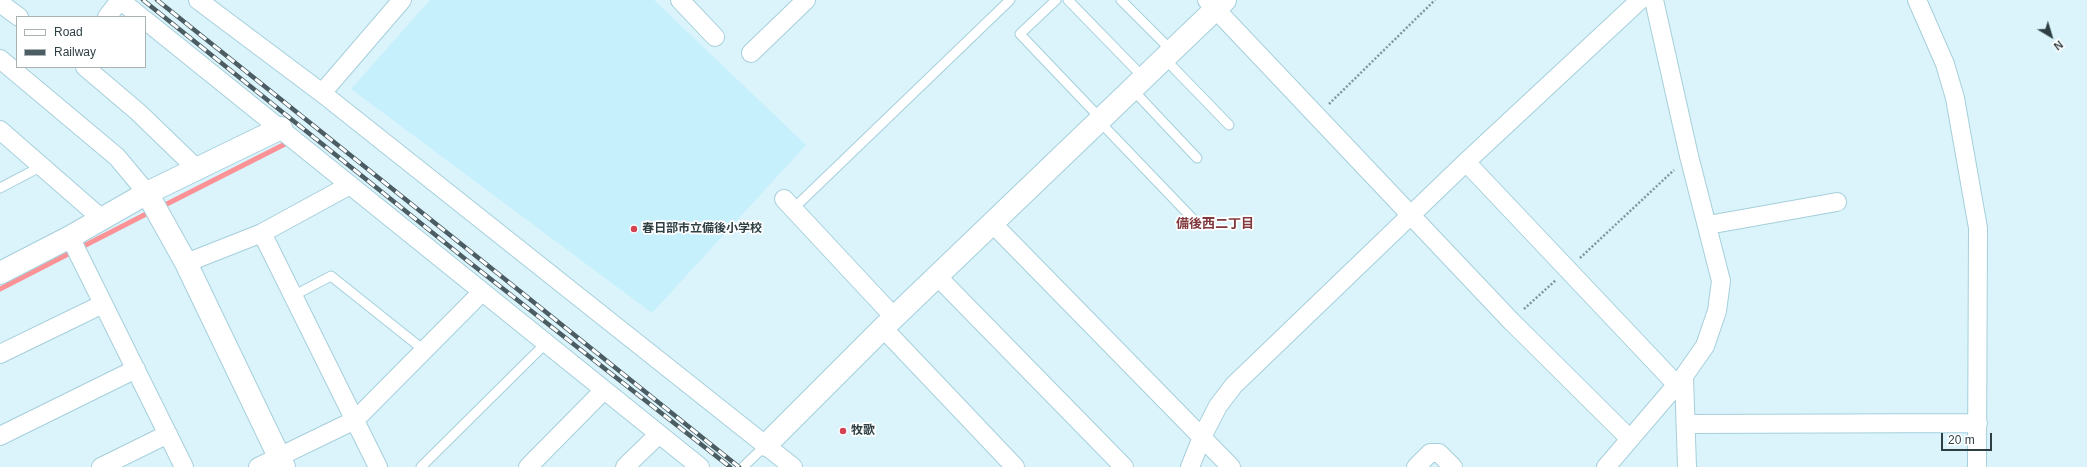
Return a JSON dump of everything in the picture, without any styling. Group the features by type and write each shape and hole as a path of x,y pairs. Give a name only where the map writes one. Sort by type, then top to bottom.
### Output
{"street":[{"path":"108,16 120,0 140,16"},
{"path":"198,0 322,93 793,467"},
{"path":"322,93 402,0"},
{"path":"680,0 715,37"},
{"path":"751,53 806,0"},
{"path":"1190,467 1202,437 1218,406 1234,385 1412,216 1466,162 1640,0"},
{"path":"1606,467 1681,380 1705,346 1717,311 1721,281 1708,225 1689,156 1654,0"},
{"path":"1917,0 1945,64 1955,98 1978,228 1977,467"},
{"path":"0,3 18,16"},
{"path":"766,445 889,322 1168,55 1216,3 1317,116 1512,321 1630,439"},
{"path":"146,21 700,467"},
{"path":"0,59 117,157 147,193 186,263 282,462"},
{"path":"86,68 138,112 196,168"},
{"path":"0,273 70,237 147,193 281,128"},
{"path":"0,130 102,219"},
{"path":"1466,162 1568,269 1681,380 1686,424 1688,467"},
{"path":"186,263 262,232 350,185"},
{"path":"1708,225 1837,202"},
{"path":"788,204 1015,467"},
{"path":"992,223 1231,467"},
{"path":"262,232 378,467"},
{"path":"70,237 184,467"},
{"path":"937,276 1124,467"},
{"path":"258,467 282,462 355,420 482,292"},
{"path":"0,354 103,304"},
{"path":"0,436 136,369"},
{"path":"528,467 604,390"},
{"path":"1686,424 1978,423"},
{"path":"101,467 168,434"},
{"path":"624,467 659,434"},
{"path":"1416,467 1430,453 1439,453 1453,467"}],"lane":[{"path":"788,204 1010,0"},
{"path":"1056,0 1020,34 1193,219"},
{"path":"1068,0 1138,83 1197,158"},
{"path":"1121,0 1229,125"},
{"path":"0,188 42,166"},
{"path":"293,296 331,276 425,351"},
{"path":"421,467 546,343"},
{"path":"743,467 766,445"}],"path":[{"path":"1317,116 1435,0"},
{"path":"1512,321 1689,156"}],"shaded area":[{"name":"春日部市立備後小学校","path":"430,0 654,0 806,145 652,313 351,89"}],"waterway":[{"path":"161,207 287,143"},
{"path":"0,289 152,211"}],"railway":[{"path":"143,0 469,262 730,467"},
{"path":"157,0 739,467"}],"place":[{"name":"春日部市立備後小学校","path":"634,229"},
{"name":"牧歌","path":"843,431"}],"district":[{"name":"備後西二丁目","path":"1215,224"}]}
